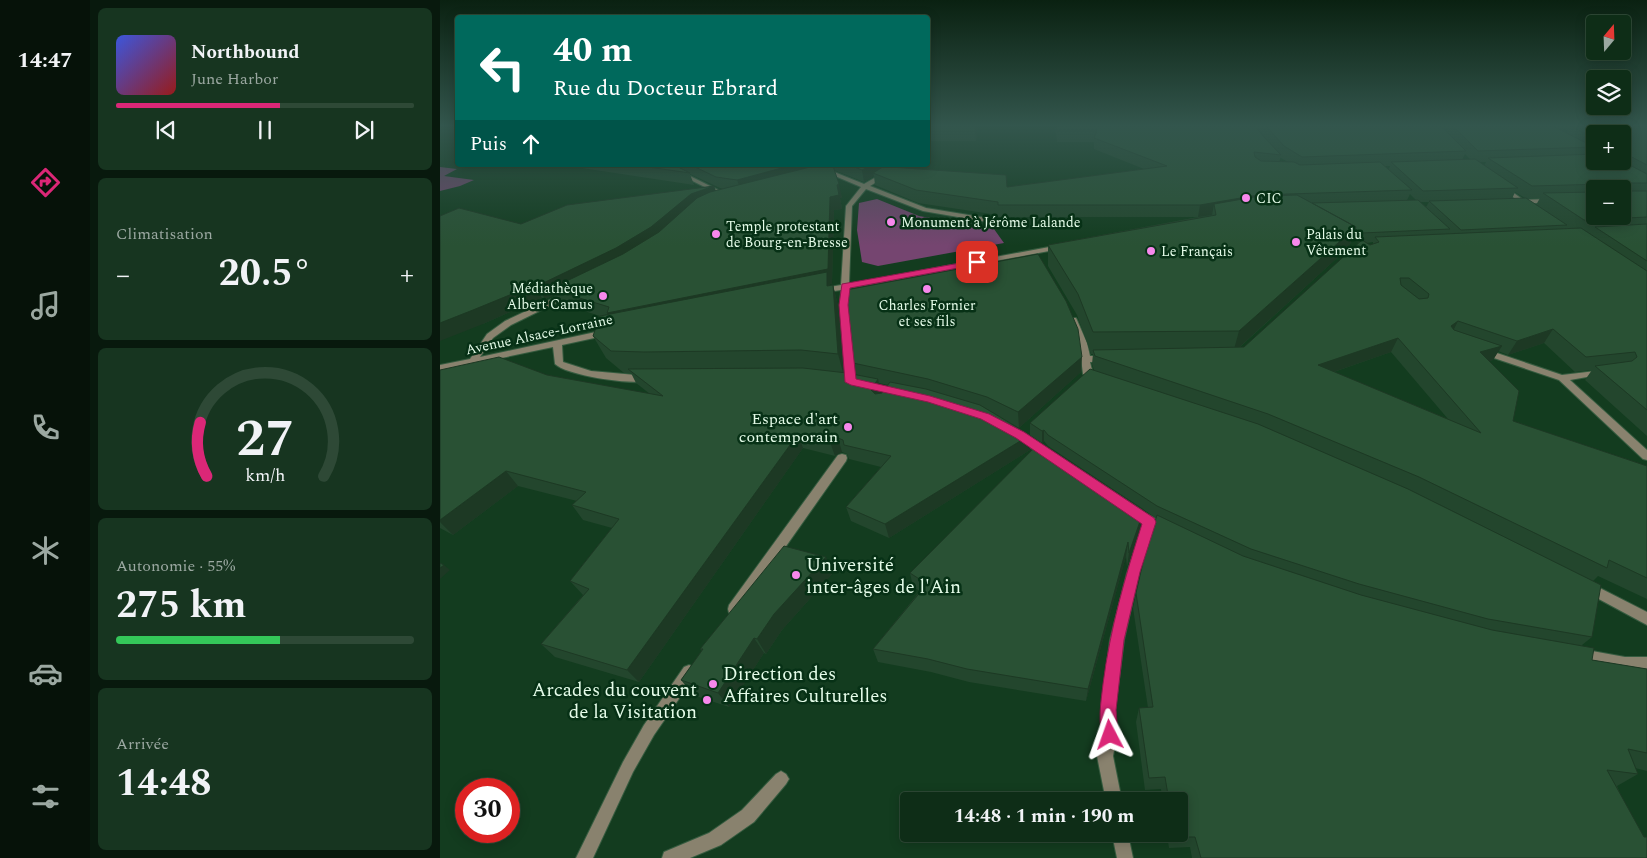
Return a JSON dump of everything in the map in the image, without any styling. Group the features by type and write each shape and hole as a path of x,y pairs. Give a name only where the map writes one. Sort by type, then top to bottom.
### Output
{"street":[{"path":"668,167 724,195"},
{"path":"817,167 925,210 993,222"},
{"path":"851,382 844,305 849,206 866,186 898,167"},
{"path":"819,174 828,172"},
{"path":"1499,185 1537,212"},
{"path":"1513,202 1559,201"},
{"path":"817,292 1036,256 1071,245"},
{"path":"473,361 490,336 508,323 576,290"},
{"path":"1071,315 1082,343 1089,377"},
{"name":"Avenue Alsace-Lorraine","path":"440,368 616,331"},
{"path":"558,343 559,364 573,371 610,377 656,379"},
{"path":"1478,350 1562,378 1647,456"},
{"path":"1086,359 1114,359"},
{"path":"1562,378 1611,371"},
{"path":"1020,431 1056,459"},
{"path":"728,617 842,458"},
{"path":"1118,500 1150,522 1175,534"},
{"path":"1112,792 1104,756 1110,735 1108,710 1117,640 1133,572 1150,522"},
{"path":"1574,580 1647,619"},
{"path":"1566,652 1625,662 1647,663"},
{"path":"584,858 628,767 693,665"},
{"path":"670,858 715,839 748,816 781,779"},
{"path":"1122,842 1125,858"}],"shaded area":[{"path":"440,167 457,169 444,176 474,180 440,191"},
{"path":"877,199 919,216 994,229 1004,243 878,266 862,262 857,230 859,203"}],"building":[{"path":"1167,166 1385,166 1412,190 1258,195 1200,205 998,205 998,202 916,190 873,173 883,167 890,167 1006,175 1007,187"},
{"path":"1395,166 1485,166 1518,188 1423,191"},
{"path":"1501,166 1586,166 1586,170 1631,170 1632,166 1647,174 1647,183 1631,183 1631,180 1586,180 1586,184 1532,186"},
{"path":"648,167 678,167 690,173"},
{"path":"695,167 786,167 737,180 716,177"},
{"path":"810,167 833,167 839,184 837,185 839,195 830,197 828,269 607,313 609,307 550,289 623,254 659,232 697,198 710,192"},
{"path":"854,167 868,167 862,170"},
{"path":"714,186 691,194 651,227 616,248 537,286 534,285 440,323 440,216 459,208 521,224 567,205"},
{"path":"1631,191 1647,191 1647,217 1631,218"},
{"path":"1586,192 1586,220 1584,220 1543,193"},
{"path":"1297,195 1356,227 1239,331 1093,332 1078,294 1048,245 1216,215 1214,204 1260,196"},
{"path":"1526,198 1567,225 1461,230 1429,201"},
{"path":"1418,200 1450,229 1362,233 1355,229 1356,227 1312,203"},
{"path":"1647,224 1647,261 1595,227"},
{"path":"1581,228 1647,271 1647,410 1595,366 1632,361 1637,357 1635,352 1586,357 1553,329 1517,341 1458,321 1451,326 1454,330 1502,346 1480,352 1519,391 1513,421 1647,466 1647,578 1609,560 1607,568 1419,477 1268,414 1095,356 1093,350 1244,347 1362,240 1370,245 1379,242 1375,237","holes":["1400,278 1409,278 1429,294 1428,298 1419,299 1401,285","1398,338 1481,433 1318,365"]},
{"path":"1038,254 1066,301 1078,329 1082,357 1018,412 987,397 928,379 853,363 846,290"},
{"path":"827,272 827,286 833,285 838,354 801,350 611,351 593,336 600,316"},
{"path":"499,357 547,375 663,396 628,369 803,368 847,373 878,379 871,390 875,394 882,393 890,382 926,389 980,405 1030,435 885,524 846,507 891,456 844,445 843,440 838,438 830,442 798,434 627,670 541,644 589,589 570,581 619,519 572,505 586,492 506,471 440,520 440,370"},
{"path":"1090,369 1258,424 1408,489 1601,585 1592,637 1488,619 1359,584 1251,549 1157,506 1048,435 1044,430 1042,431 1030,423"},
{"path":"1040,442 1144,510 1129,553 1128,542 1088,689 967,669 928,659 873,649 927,584 910,573"},
{"path":"1157,515 1243,556 1361,595 1492,630 1594,648 1592,660 1647,669 1647,753 1628,749 1638,774 1607,770 1644,837 1647,837 1647,858 1201,858 1195,837 1188,837 1188,792 1168,792 1165,777 1149,778 1139,708 1153,707 1136,593"},
{"path":"784,546 826,557 774,614 757,639 754,638 718,693 681,680 703,649 700,649"}],"place":[{"name":"CIC","path":"1246,198"},
{"name":"Monument à Jérôme Lalande","path":"891,222"},
{"name":"Temple protestant de Bourg-en-Bresse","path":"716,234"},
{"name":"Palais du Vêtement","path":"1296,242"},
{"name":"Le Français","path":"1151,251"},
{"name":"Charles Fornier et ses fils","path":"927,289"},
{"name":"Médiathèque Albert Camus","path":"603,296"},
{"name":"Espace d'art contemporain","path":"848,427"},
{"name":"Université inter-âges de l'Ain","path":"796,575"},
{"name":"Direction des Affaires Culturelles","path":"713,684"},
{"name":"Arcades du couvent de la Visitation","path":"707,700"}],"route":[{"path":"977,262 845,286 844,305 851,382 930,399 985,416 1020,435 1150,522 1133,572 1117,640 1108,710 1110,735"}]}
